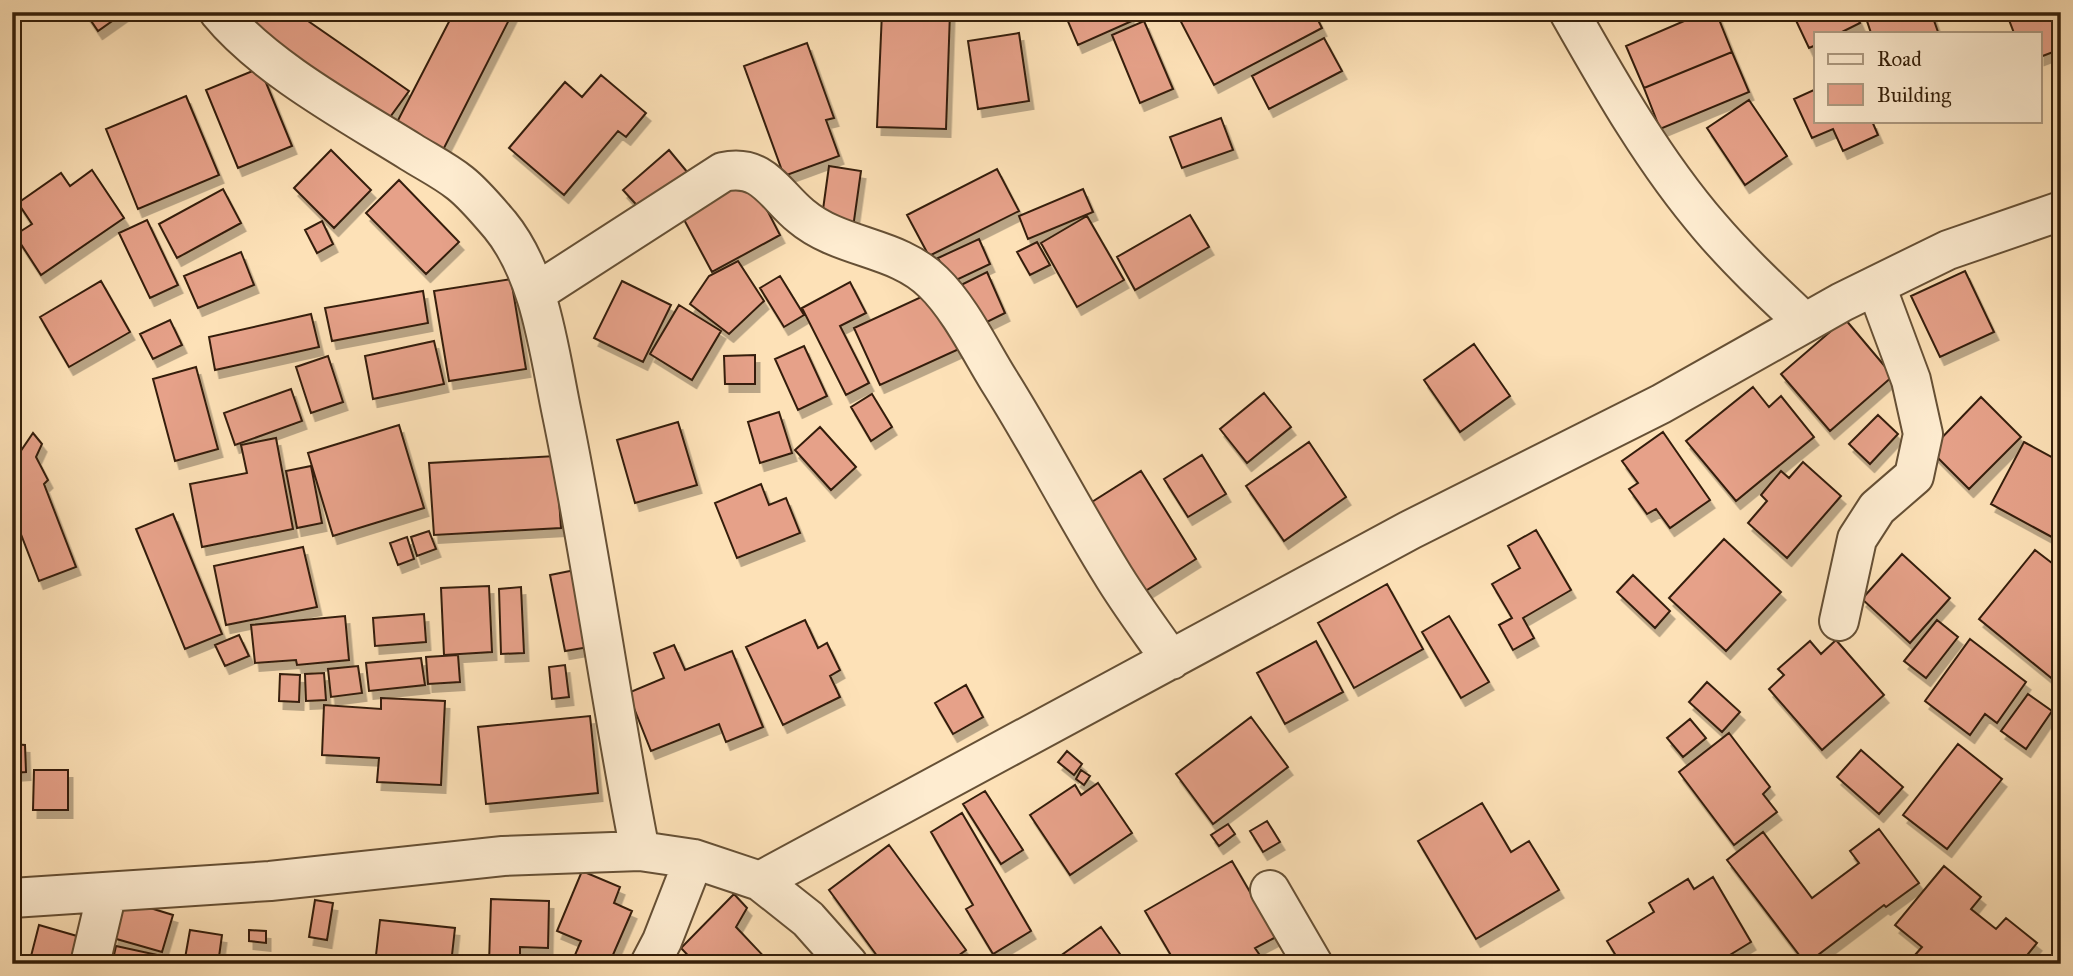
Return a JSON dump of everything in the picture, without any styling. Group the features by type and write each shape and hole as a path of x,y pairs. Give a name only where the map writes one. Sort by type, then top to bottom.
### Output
{"street":[{"path":"219,12 231,27 261,53 306,85 460,183 501,227 537,292 570,454 604,642 615,724 640,851"},
{"path":"1569,12 1647,143 1709,226 1804,322"},
{"path":"537,292 723,172 738,169 757,174 801,216 828,233 905,260 933,282 953,307 1017,409 1111,573 1171,660"},
{"path":"760,881 1410,530 1661,404 1804,322 1948,250 2061,211"},
{"path":"1839,621 1857,539 1877,508 1914,476 1923,434 1911,380 1876,286"},
{"path":"12,898 270,881 503,856 640,851 694,859 760,881 808,919 848,964"},
{"path":"650,964 662,941 694,859"},
{"path":"1270,890 1313,964"},
{"path":"90,964 107,892"}],"building":[{"path":"85,12 125,12 98,31"},
{"path":"236,12 295,12 409,91 385,124"},
{"path":"454,12 513,12 443,150 395,126"},
{"path":"882,12 950,12 946,129 877,127"},
{"path":"1064,12 1128,12 1132,21 1078,45"},
{"path":"1190,12 1314,12 1322,28 1214,85 1179,18"},
{"path":"1705,12 1716,12 1732,52 1644,88 1626,46"},
{"path":"1792,12 1855,12 1860,23 1842,32 1814,32 1814,46 1809,48"},
{"path":"1883,12 1931,12 1938,32 1871,32 1866,18"},
{"path":"2006,12 2061,12 2061,49 2042,56 2042,32 2014,32"},
{"path":"1144,21 1173,89 1140,103 1112,35"},
{"path":"1019,33 1029,101 978,109 968,41"},
{"path":"1324,38 1342,71 1269,109 1252,76"},
{"path":"807,43 834,118 826,120 839,156 784,176 744,66"},
{"path":"1732,52 1749,92 1660,129 1644,88"},
{"path":"260,68 292,146 238,168 206,90"},
{"path":"601,75 646,113 626,137 618,131 564,195 509,148 565,82 582,97"},
{"path":"1814,90 1814,122 1872,122 1878,135 1843,151 1833,129 1812,138 1794,99"},
{"path":"186,96 219,175 138,209 106,129"},
{"path":"1749,100 1787,156 1745,185 1707,128"},
{"path":"1221,118 1233,150 1182,168 1170,137"},
{"path":"331,150 371,190 334,228 294,188"},
{"path":"669,150 688,173 643,212 623,190"},
{"path":"829,166 861,171 853,228 821,224"},
{"path":"997,169 1019,211 929,256 907,215"},
{"path":"92,170 124,218 41,275 15,235 32,224 18,203 61,173 70,186"},
{"path":"750,177 780,235 712,272 681,214"},
{"path":"399,180 459,242 426,274 366,213"},
{"path":"223,189 241,223 177,258 159,224"},
{"path":"1083,189 1093,212 1028,239 1019,216"},
{"path":"1190,215 1209,247 1135,290 1117,257"},
{"path":"1087,216 1124,280 1077,307 1041,243"},
{"path":"147,220 178,285 150,298 119,233"},
{"path":"322,221 333,244 317,253 305,230"},
{"path":"979,239 990,264 950,283 938,258"},
{"path":"1037,242 1050,265 1030,275 1017,252"},
{"path":"241,252 254,285 198,308 184,276"},
{"path":"738,261 764,301 729,334 690,304 709,276"},
{"path":"1965,271 1994,332 1940,357 1911,296"},
{"path":"987,272 1005,313 979,326 961,285"},
{"path":"780,276 804,315 784,327 760,288"},
{"path":"511,279 526,369 449,381 434,291"},
{"path":"101,281 130,332 69,367 40,317"},
{"path":"622,281 671,305 643,362 594,338"},
{"path":"850,282 866,313 840,326 869,383 846,395 802,308"},
{"path":"423,291 428,323 332,341 325,308"},
{"path":"932,292 959,349 880,385 854,328"},
{"path":"679,305 721,331 692,380 650,354"},
{"path":"311,314 319,347 215,370 209,337"},
{"path":"1845,319 1893,376 1830,431 1781,374"},
{"path":"170,320 182,345 153,359 140,334"},
{"path":"434,341 444,384 373,399 365,356"},
{"path":"1474,344 1510,396 1460,432 1424,380"},
{"path":"804,346 827,396 798,410 775,359"},
{"path":"755,355 755,384 725,384 724,356"},
{"path":"328,356 343,402 311,413 296,367"},
{"path":"196,367 218,449 175,461 153,379"},
{"path":"1753,387 1769,407 1781,396 1814,437 1736,501 1686,441"},
{"path":"291,389 302,421 235,445 224,413"},
{"path":"1264,393 1291,427 1247,463 1220,429"},
{"path":"872,394 892,427 871,441 851,407"},
{"path":"1981,397 2021,437 1969,489 1930,450"},
{"path":"779,412 792,453 760,463 748,422"},
{"path":"1878,415 1898,434 1870,464 1849,444"},
{"path":"678,422 697,485 635,503 617,440"},
{"path":"399,425 424,508 333,536 308,453"},
{"path":"820,427 856,467 831,490 795,450"},
{"path":"1663,432 1710,500 1670,528 1656,509 1647,514 1629,489 1638,483 1622,461"},
{"path":"33,433 42,444 36,457 48,480 44,484 76,567 39,581 12,511 12,464"},
{"path":"276,438 293,529 202,547 190,484 247,473 241,445"},
{"path":"1309,442 1346,497 1284,541 1246,486"},
{"path":"2024,442 2061,462 2061,542 1991,504"},
{"path":"1202,455 1226,494 1188,517 1164,479"},
{"path":"556,456 561,528 434,535 429,463"},
{"path":"1803,462 1841,496 1787,558 1748,523 1767,501 1761,495 1781,471 1789,478"},
{"path":"311,466 322,523 297,528 286,471"},
{"path":"1141,471 1196,559 1139,595 1084,507"},
{"path":"761,484 769,505 786,498 800,533 737,558 715,503"},
{"path":"173,514 222,634 185,649 136,529"},
{"path":"1536,530 1571,590 1523,618 1534,638 1513,650 1499,625 1512,618 1492,584 1520,568 1508,546"},
{"path":"429,531 436,549 417,556 411,537"},
{"path":"407,537 414,559 398,565 390,543"},
{"path":"1724,539 1781,592 1726,651 1669,598"},
{"path":"303,547 317,607 226,625 214,566"},
{"path":"2035,550 2061,570 2061,686 1979,619"},
{"path":"1902,554 1950,598 1910,643 1862,599"},
{"path":"580,569 595,646 565,651 550,575"},
{"path":"1633,575 1670,611 1655,628 1617,592"},
{"path":"1387,584 1423,649 1354,688 1318,623"},
{"path":"489,586 492,652 444,655 441,588"},
{"path":"521,587 524,653 501,654 499,589"},
{"path":"424,614 426,642 375,646 373,618"},
{"path":"345,616 349,660 297,665 296,660 255,663 251,625"},
{"path":"1449,616 1489,682 1461,698 1422,632"},
{"path":"805,620 818,648 827,643 840,670 830,676 840,697 783,725 746,647"},
{"path":"1937,620 1958,637 1926,678 1904,661"},
{"path":"239,635 249,656 225,666 215,645"},
{"path":"1970,639 2026,682 1997,723 1985,714 1970,735 1925,701"},
{"path":"1836,640 1884,695 1822,750 1769,689 1784,675 1778,669 1810,641 1821,654"},
{"path":"1316,641 1343,692 1285,724 1257,673"},
{"path":"674,645 685,670 732,651 763,727 726,742 719,724 651,751 628,693 664,678 654,653"},
{"path":"458,655 460,682 428,684 426,657"},
{"path":"421,658 425,685 369,691 366,663"},
{"path":"565,665 569,697 552,699 549,667"},
{"path":"358,666 362,693 331,697 328,669"},
{"path":"324,673 326,700 306,701 305,674"},
{"path":"280,674 300,675 299,702 279,701"},
{"path":"1707,682 1740,712 1722,732 1689,702"},
{"path":"966,685 983,717 953,734 935,703"},
{"path":"2028,694 2052,711 2026,749 2001,731"},
{"path":"381,698 445,701 441,785 377,782 379,758 322,755 324,705 381,709"},
{"path":"590,716 598,793 486,804 478,727"},
{"path":"1251,717 1288,767 1213,824 1176,774"},
{"path":"1690,719 1706,738 1683,757 1667,738"},
{"path":"1729,733 1770,787 1763,794 1777,812 1734,845 1679,772"},
{"path":"12,744 25,745 26,772 12,773"},
{"path":"1958,744 2002,779 1947,849 1903,815"},
{"path":"1861,750 1903,787 1879,814 1837,777"},
{"path":"1067,751 1082,764 1074,775 1058,762"},
{"path":"34,770 68,770 68,810 33,810"},
{"path":"1081,770 1090,776 1084,785 1076,779"},
{"path":"1098,783 1132,833 1070,875 1030,815 1075,785 1081,795"},
{"path":"985,791 1023,850 1001,864 963,804"},
{"path":"1482,803 1511,852 1529,841 1559,890 1476,939 1418,841"},
{"path":"962,813 1031,931 993,954 966,909 973,905 931,832"},
{"path":"1267,821 1280,842 1263,852 1250,831"},
{"path":"1228,824 1235,834 1219,846 1211,835"},
{"path":"1879,829 1919,883 1886,907 1884,905 1806,964 1727,860 1763,832 1812,898 1859,863 1850,851"},
{"path":"889,845 966,950 947,964 883,964 829,890"},
{"path":"1232,861 1276,937 1255,948 1259,954 1243,964 1176,964 1145,911"},
{"path":"1944,866 1981,897 1971,909 1996,929 2006,918 2037,943 2020,964 1925,964 1915,955 1922,947 1895,925"},
{"path":"582,871 620,887 614,903 632,911 609,964 595,964 575,955 581,941 557,931"},
{"path":"1713,877 1751,942 1715,964 1621,964 1607,941 1654,912 1649,903 1688,879 1694,889"},
{"path":"734,894 747,908 736,927 771,964 696,964 681,948"},
{"path":"491,899 549,901 548,948 520,947 520,964 489,964"},
{"path":"124,900 173,915 162,952 113,938"},
{"path":"315,900 333,903 327,940 309,937"},
{"path":"380,920 455,928 451,964 375,964"},
{"path":"39,925 77,936 70,964 29,964"},
{"path":"1101,927 1127,964 1049,964"},
{"path":"190,930 222,935 218,964 184,964"},
{"path":"249,930 266,931 266,943 249,941"},
{"path":"116,946 162,956 160,964 112,964"}]}
